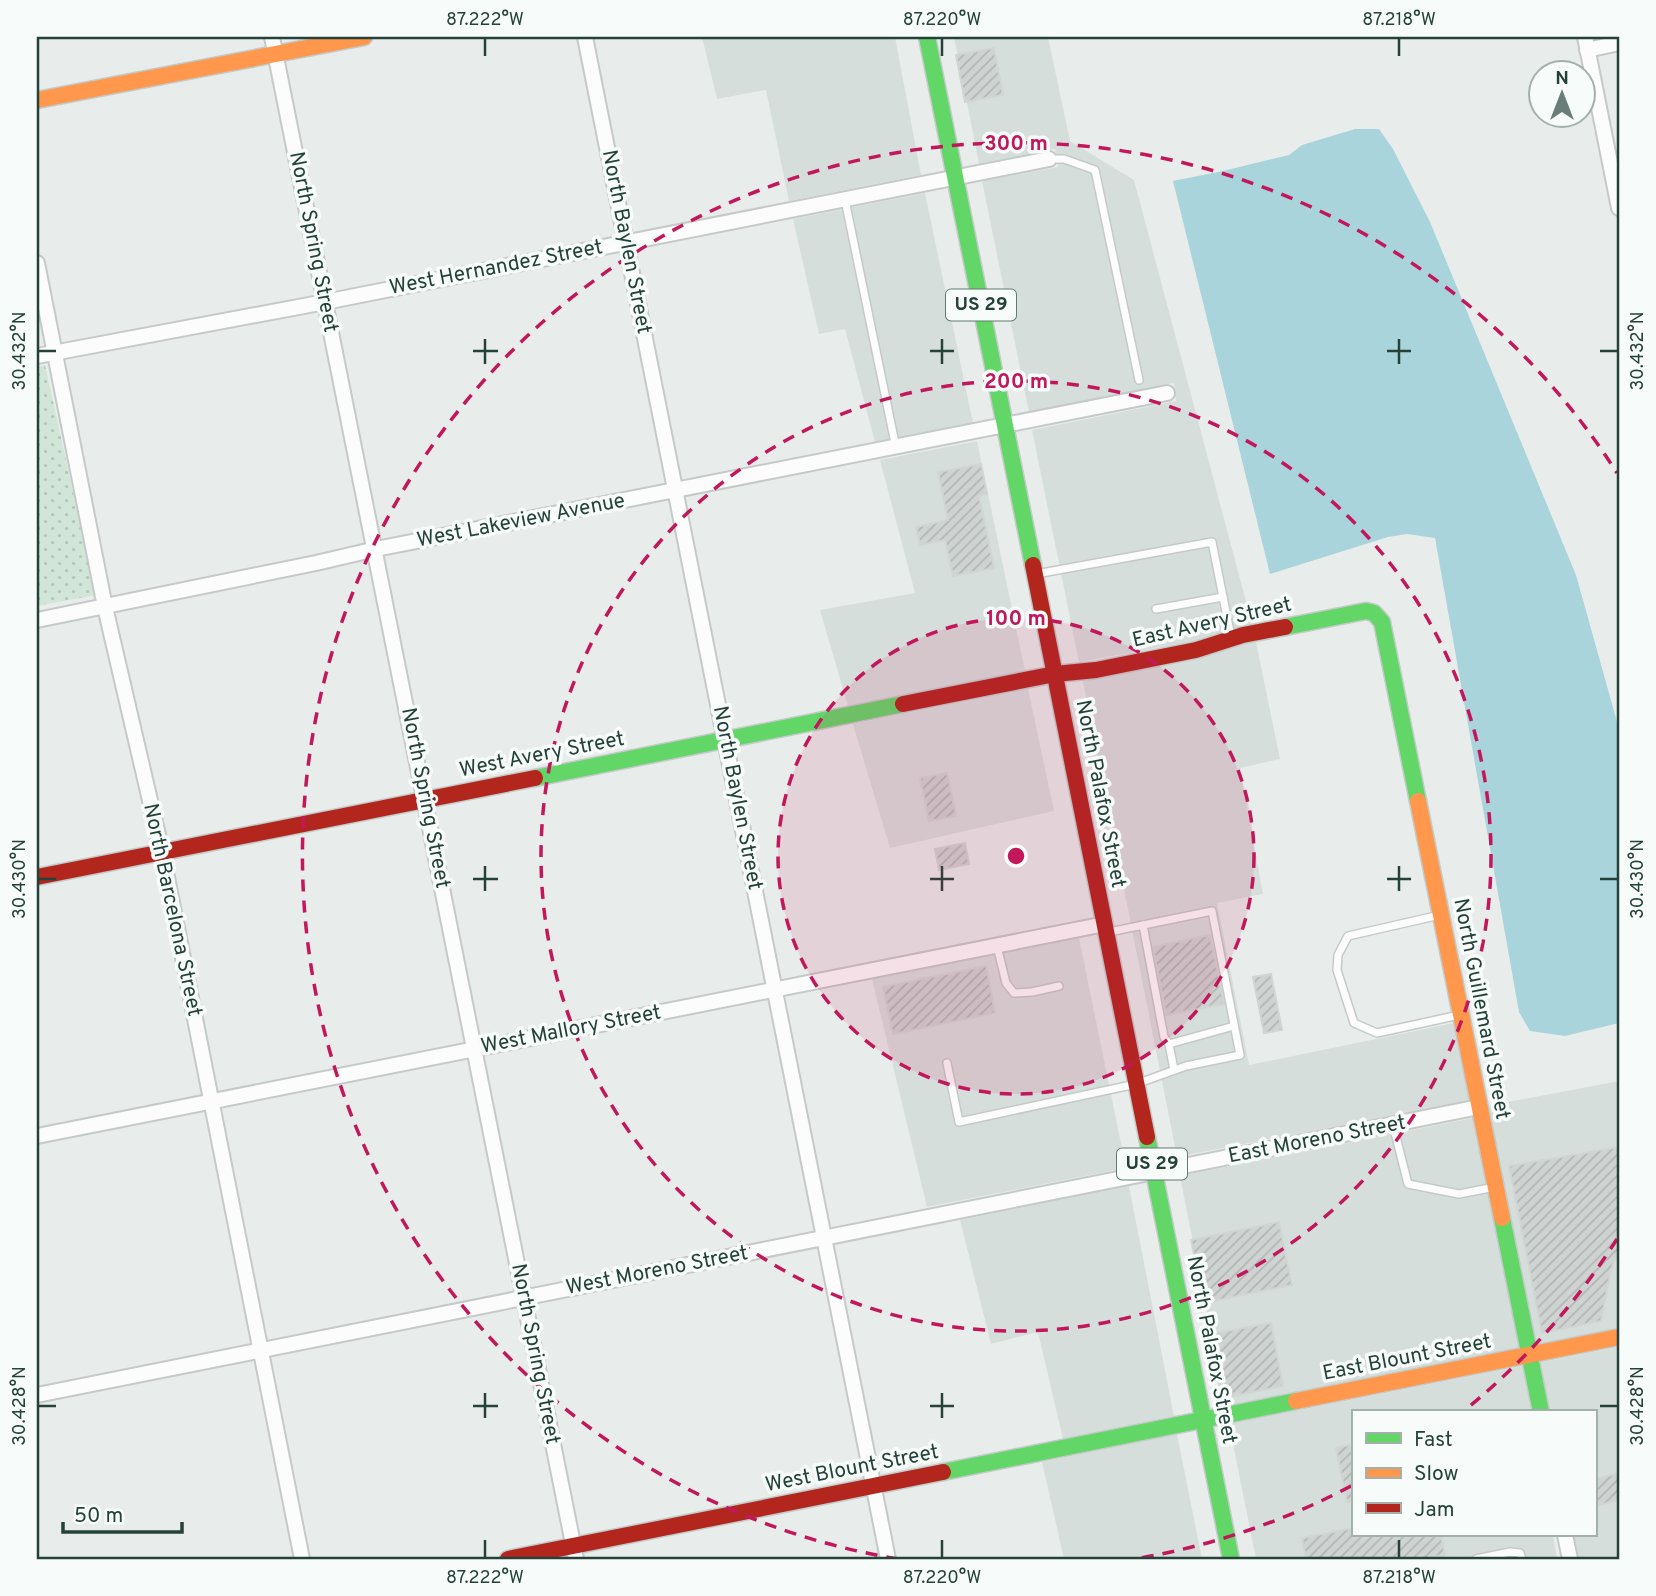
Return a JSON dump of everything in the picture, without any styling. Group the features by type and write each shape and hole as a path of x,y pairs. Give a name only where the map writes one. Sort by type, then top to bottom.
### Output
{"street":[{"name":"North Spring Street","path":"272,37 575,1553"},
{"path":"37,100 363,37"},
{"name":"North Baylen Street","path":"585,37 888,1559"},
{"name":"North Palafox Street","path":"927,37 1231,1559"},
{"path":"1619,43 1586,43 1619,208"},
{"name":"West Hernandez Street","path":"37,356 1049,159"},
{"name":"North Barcelona Street","path":"37,263 105,607 162,852 302,1559"},
{"name":"West Lakeview Avenue","path":"37,620 376,549 1167,393"},
{"name":"East Avery Street","path":"1055,674 1096,670 1366,611 1377,615"},
{"name":"North Guillemard Street","path":"1377,615 1382,622 1541,1410"},
{"name":"West Avery Street","path":"37,877 1055,674"},
{"name":"West Mallory Street","path":"37,1136 997,945 1105,928"},
{"name":"East Moreno Street","path":"1154,1171 1479,1107"},
{"name":"West Moreno Street","path":"37,1395 1154,1171"},
{"name":"East Blount Street","path":"1203,1420 1619,1337"},
{"name":"West Blount Street","path":"509,1559 575,1553 874,1486 1203,1420"},
{"path":"1565,1536 1570,1559"}],"lane":[{"path":"1049,159 1064,159 1095,170 1139,380"},
{"path":"845,199 896,448"},
{"path":"1035,574 1212,542 1231,639"},
{"path":"1156,609 1223,597"},
{"path":"947,1063 960,1122 1136,1084 1186,1066 1240,1055 1212,911 1143,925 1105,928"},
{"path":"1441,915 1348,936 1338,955 1336,970 1354,1023 1377,1033 1461,1014"},
{"path":"1143,925 1164,1037 1169,1044 1174,1070"},
{"path":"997,945 1006,983 1014,993 1059,986"},
{"path":"1169,1044 1234,1026"},
{"path":"1393,1125 1409,1184 1459,1194 1495,1187"},
{"path":"1476,1559 1510,1552 1520,1553 1522,1559"}],"shaded area":[{"path":"702,37 895,37 921,175 789,201 766,90 717,99"},
{"path":"954,37 1048,37 1070,141 1134,180 1252,624 1194,641 1079,662 1032,430 1176,401 1174,383 1029,412 982,181 1058,167 1055,149 979,164"},
{"path":"925,193 973,423 875,442 845,329 819,334 793,219"},
{"path":"977,441 1025,671 848,706 820,610 915,593 880,460"},
{"path":"1256,642 1280,759 1240,768 1263,894 1217,903 1249,1065 1454,1023 1470,1100 1177,1157 1083,681"},
{"path":"1028,689 1054,811 890,848 853,724"},
{"path":"1079,938 1126,1168 927,1207 872,979"},
{"path":"1619,1081 1619,1328 1536,1345 1487,1106"},
{"path":"1473,1118 1520,1348 1225,1406 1180,1176"},
{"path":"1129,1186 1174,1416 1063,1439 1038,1332 991,1344 960,1220"},
{"path":"1619,1347 1619,1559 1578,1559 1573,1536 1596,1536 1596,1410 1549,1410 1539,1363"},
{"path":"1523,1366 1531,1410 1352,1410 1352,1536 1553,1536 1557,1559 1256,1559 1229,1424"},
{"path":"1177,1434 1202,1559 1064,1559 1042,1462"}],"green space":[{"path":"45,365 96,595 37,606 37,367"}],"water":[{"path":"1355,129 1379,129 1393,149 1430,222 1576,575 1619,729 1619,1023 1565,1036 1530,1031 1519,1012 1435,538 1407,534 1388,537 1270,574 1173,181 1289,155 1302,145"}],"building":[{"path":"994,48 1003,95 965,102 956,55"},
{"path":"981,464 987,494 979,496 994,568 953,576 945,540 920,545 916,527 948,520 938,472"},
{"path":"947,773 956,816 929,821 920,778"},
{"path":"965,843 969,864 939,870 935,849"},
{"path":"1210,935 1224,1004 1166,1015 1153,947"},
{"path":"986,966 995,1013 893,1034 883,987"},
{"path":"1271,974 1282,1030 1264,1033 1253,977"},
{"path":"1619,1147 1619,1248 1611,1270 1601,1321 1542,1333 1509,1166"},
{"path":"1279,1222 1292,1285 1204,1303 1191,1240"},
{"path":"1271,1323 1283,1386 1222,1398 1210,1334"},
{"path":"1352,1444 1352,1501 1347,1502 1336,1448"},
{"path":"1619,1473 1619,1500 1596,1506 1596,1479"},
{"path":"1352,1528 1352,1536 1441,1536 1445,1555 1423,1559 1306,1559 1302,1538"}],"traffic: fast":[{"path":"927,37 1033,565"},
{"path":"1285,627 1366,611 1374,613 1382,622 1418,801"},
{"path":"535,778 903,704"},
{"path":"1147,1137 1231,1559"},
{"path":"1502,1218 1541,1410"},
{"path":"943,1472 1296,1401"}],"traffic: slow":[{"path":"37,100 364,37"},
{"path":"1418,801 1502,1218"},
{"path":"1296,1401 1619,1337"}],"traffic: jam":[{"path":"1033,565 1147,1137"},
{"path":"903,704 1196,650 1243,635 1285,627"},
{"path":"37,877 535,778"},
{"path":"508,1559 943,1472"}]}
